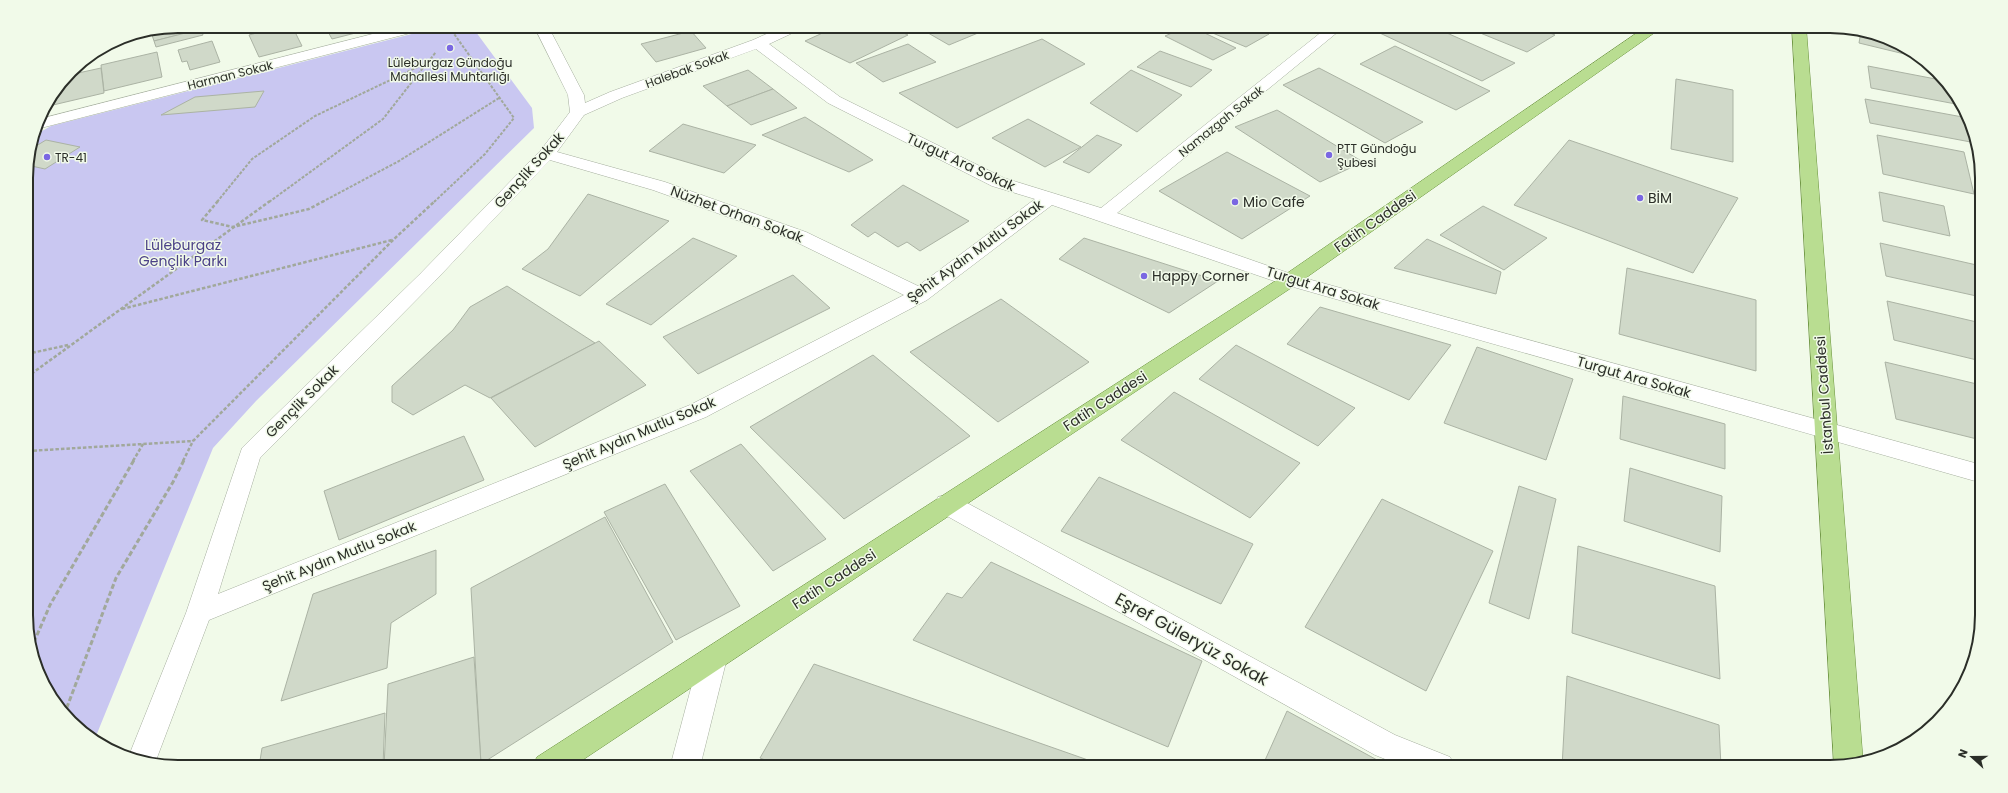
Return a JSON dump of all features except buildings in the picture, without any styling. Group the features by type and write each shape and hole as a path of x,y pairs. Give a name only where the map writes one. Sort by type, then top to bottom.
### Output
{"main road":[{"name":"Fatih Caddesi","path":"558,760 1290,280 1647,33"},
{"name":"İstanbul Caddesi","path":"1799,33 1849,759"}],"street":[{"name":"Harman Sokak","path":"44,122 394,33"},
{"path":"545,33 576,95 578,112"},
{"name":"Halebak Sokak","path":"578,112 628,91 758,43 780,33"},
{"name":"Namazgah Sokak","path":"1104,215 1329,33"},
{"name":"Turgut Ara Sokak","path":"758,43 834,100 998,182 1104,215 1290,280 1827,432 1975,472"},
{"name":"Gençlik Sokak","path":"143,755 199,613 250,454 427,278 547,154 578,112"},
{"name":"Nüzhet Orhan Sokak","path":"547,154 659,186 799,236 920,295"},
{"name":"Şehit Aydın Mutlu Sokak","path":"199,613 698,411 920,295 1049,198"},
{"name":"Eşref Güleryüz Sokak","path":"948,504 1385,745 1422,760"},
{"path":"687,760 713,658"}],"path":[{"path":"448,37 451,33"},
{"path":"67,707 116,578 173,482 193,442 392,240 485,154 514,118 453,33"},
{"path":"33,373 383,118 438,50"},
{"path":"428,62 315,116 252,159 202,220 233,227 309,209 399,161 499,98"},
{"path":"120,309 392,240"},
{"path":"33,353 71,345"},
{"path":"33,451 193,442"},
{"path":"35,639 50,605 143,444"}],"green space":[{"name":"Lüleburgaz Gençlik Parkı","path":"415,33 477,33 532,108 534,128 256,401 213,448 97,734 83,724 69,710 52,687 38,652 33,624 33,169 41,132 51,126"}],"place":[{"name":"Lüleburgaz Gündoğu Mahallesi Muhtarlığı","path":"450,48"},
{"name":"PTT Gündoğu Şubesi","path":"1329,155"},
{"name":"TR-41","path":"47,157"},
{"name":"BİM","path":"1640,198"},
{"name":"Mio Cafe","path":"1235,202"},
{"name":"Happy Corner","path":"1144,276"}]}
